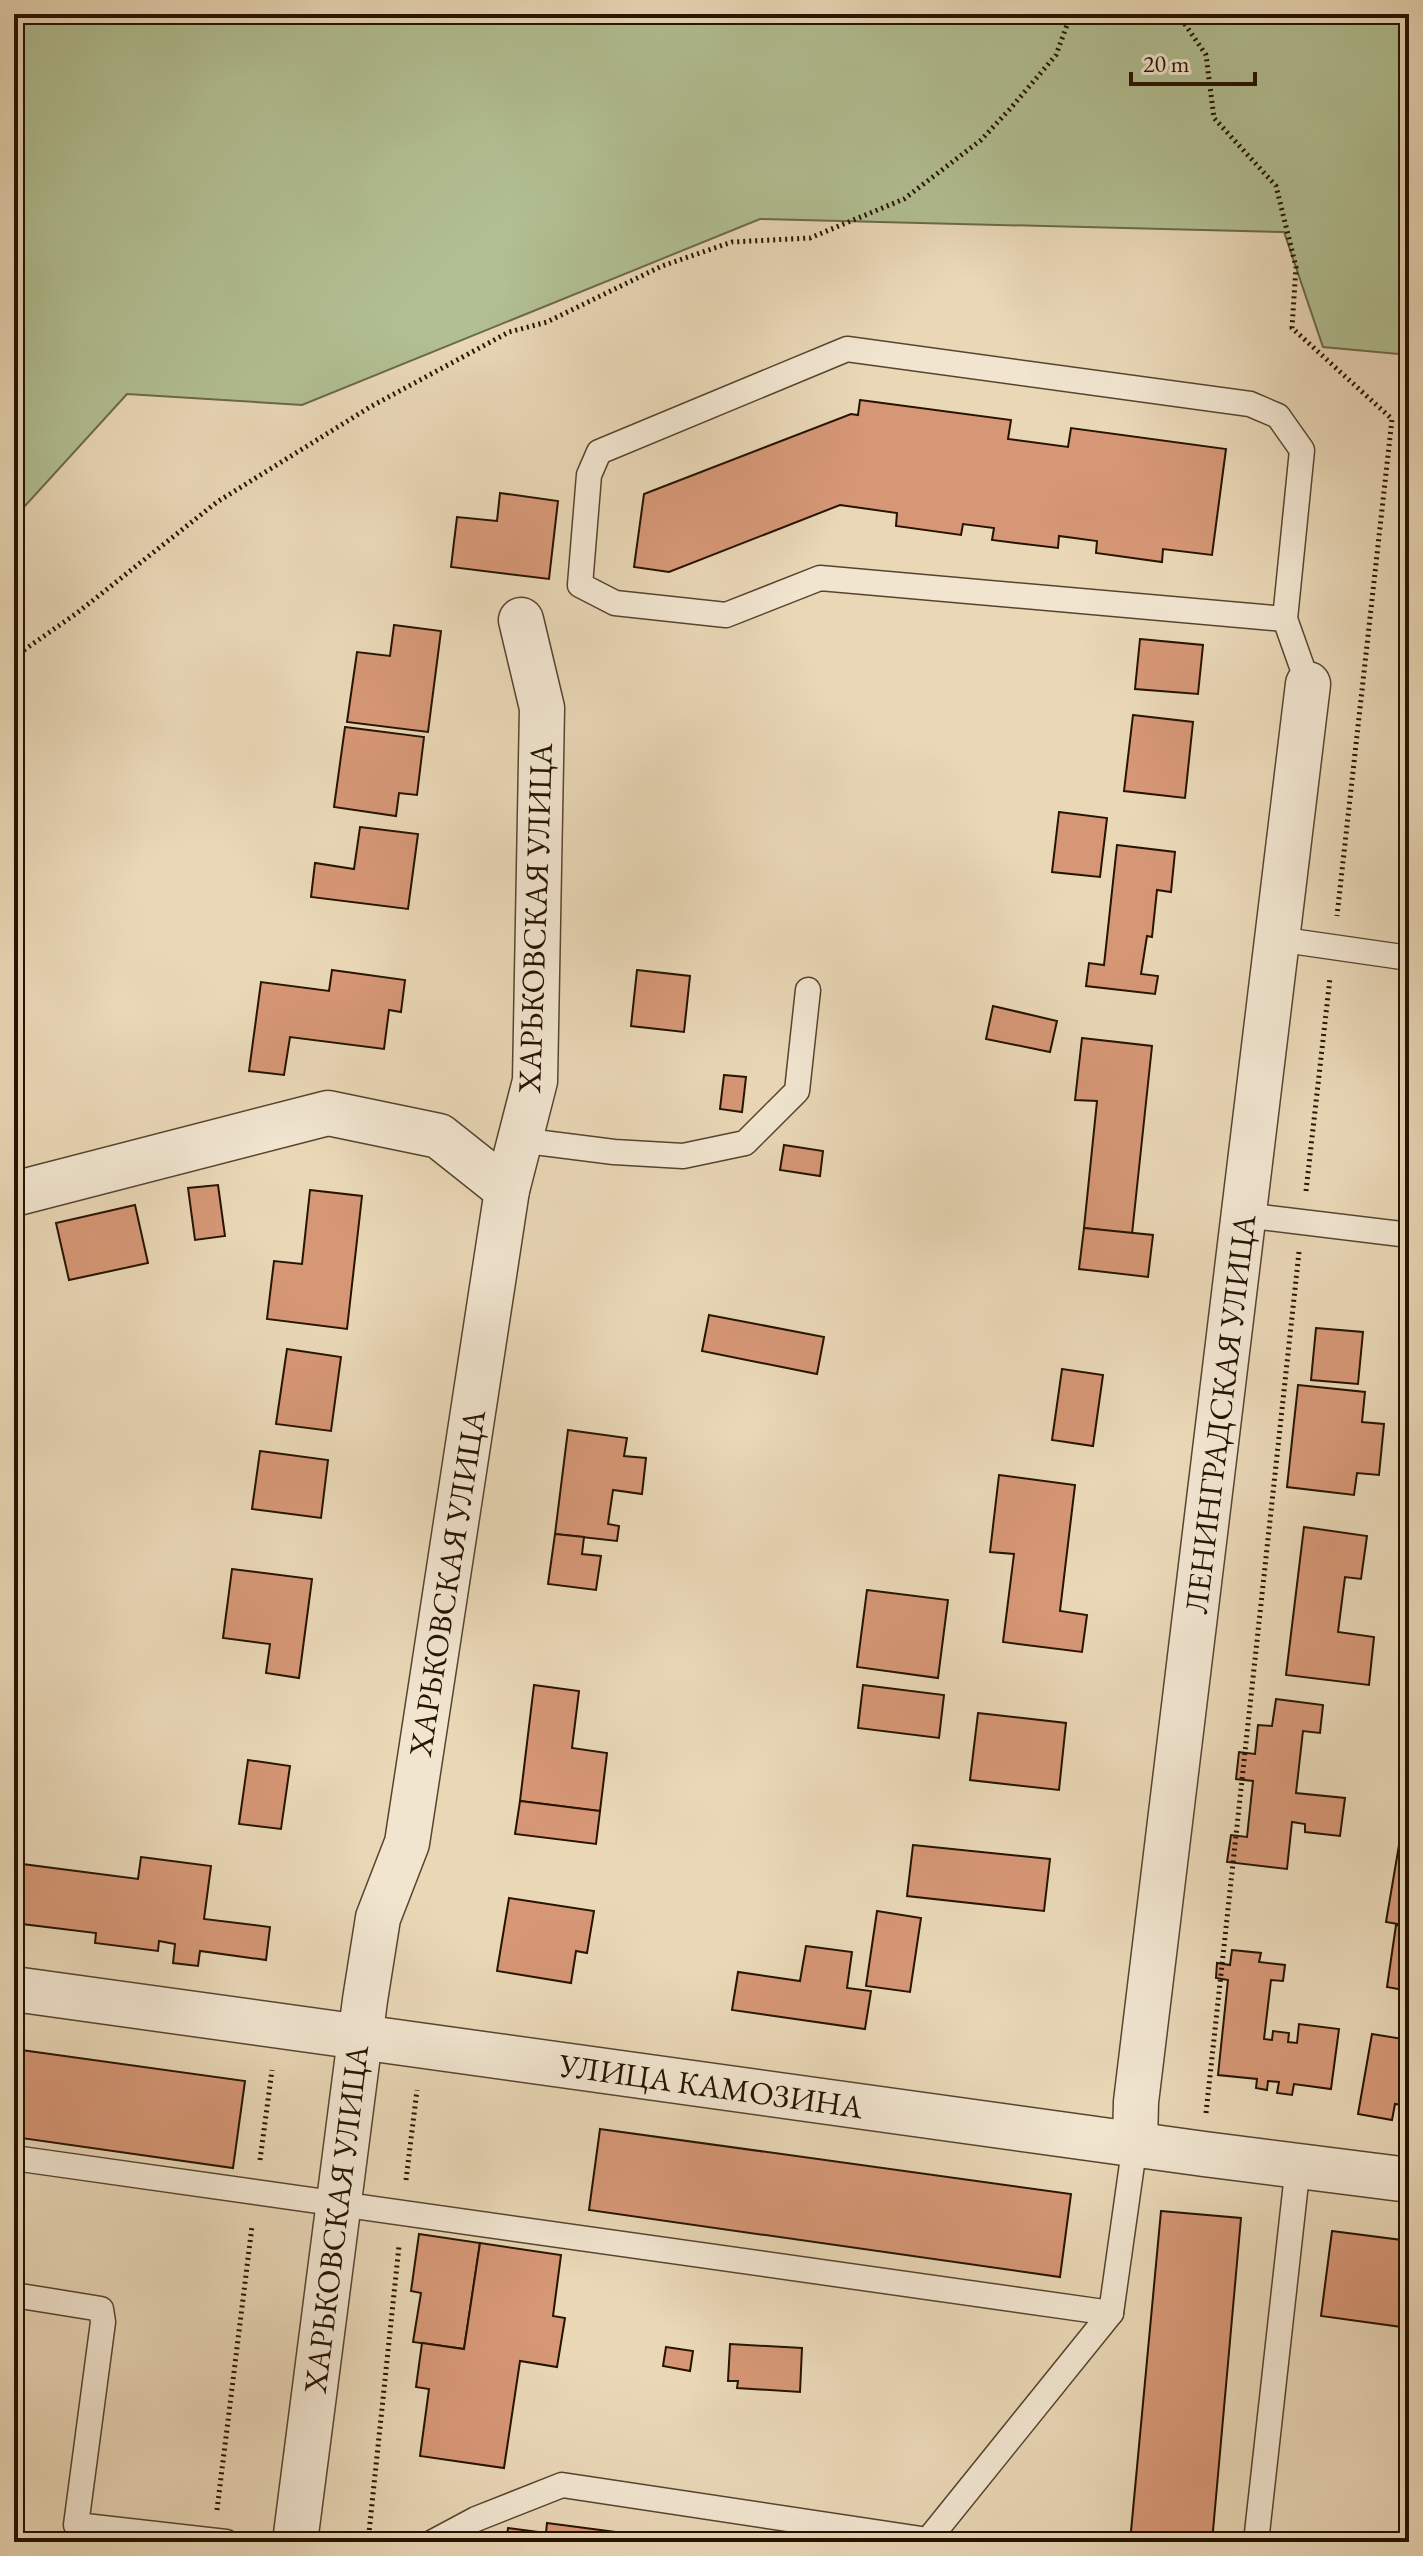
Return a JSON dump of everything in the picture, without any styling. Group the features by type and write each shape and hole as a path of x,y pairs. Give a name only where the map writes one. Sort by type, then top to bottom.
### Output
{"street":[{"name":"ХАРЬКОВСКАЯ УЛИЦА","path":"295,2542 359,2037 378,1918 407,1843 507,1190 535,1081 542,708 521,620"},
{"name":"ЛЕНИНГРАДСКАЯ УЛИЦА","path":"1135,2143 1138,2086 1308,684"},
{"path":"14,1194 328,1113 439,1136 507,1190"},
{"name":"УЛИЦА КАМОЗИНА","path":"14,1989 1409,2180"}],"lane":[{"path":"1285,619 820,578 726,615 615,603 580,585 589,475 599,452 847,349 1250,404 1278,416 1302,450 1285,619 1308,684"},
{"path":"1277,939 1409,958"},
{"path":"519,1140 614,1152 683,1156 745,1143 797,1091 808,990"},
{"path":"1244,1215 1409,1235"},
{"path":"433,2542 476,2519 562,2485 928,2540 1111,2313 1135,2143"},
{"path":"14,2158 1111,2313"},
{"path":"1256,2542 1298,2165"},
{"path":"14,2295 101,2309 103,2322 75,2534 220,2541"}],"path":[{"path":"14,657 77,613 217,502 370,407 509,332 547,322 662,266 732,242 810,238 904,199 981,140 1010,109 1056,55 1071,14"},
{"path":"1178,14 1206,55 1214,118 1276,186 1296,267 1292,328 1392,419 1259,1611 1206,2109 1204,2154"},
{"path":"220,2541 256,2192 272,2070"},
{"path":"368,2542 417,2090"}],"green space":[{"path":"14,14 1409,14 1409,355 1323,347 1284,232 760,219 302,405 127,394 14,518"}],"building":[{"path":"860,400 1011,420 1008,439 1068,447 1071,428 1226,449 1212,555 1163,549 1162,562 1096,553 1097,541 1059,536 1058,548 992,540 994,528 963,524 961,535 896,526 897,513 840,505 669,572 634,567 644,494 851,414 858,415"},
{"path":"500,493 558,501 549,579 451,567 457,517 497,521"},
{"path":"394,625 441,631 428,732 347,722 357,652 390,656"},
{"path":"1140,639 1203,645 1198,694 1135,689"},
{"path":"1133,715 1193,722 1185,798 1124,791"},
{"path":"345,727 424,737 417,795 399,793 396,816 334,807"},
{"path":"1059,812 1107,818 1100,877 1052,872"},
{"path":"360,827 418,834 408,909 311,897 315,863 354,869"},
{"path":"1117,845 1175,852 1171,892 1157,890 1152,937 1147,936 1141,974 1158,976 1155,994 1086,986 1089,963 1104,965"},
{"path":"332,970 405,980 401,1012 389,1010 384,1049 290,1037 284,1075 249,1071 261,982 329,991"},
{"path":"637,970 690,976 684,1032 631,1026"},
{"path":"993,1006 1057,1021 1050,1052 986,1039"},
{"path":"1082,1038 1152,1046 1132,1234 1084,1228 1097,1101 1075,1100"},
{"path":"724,1075 746,1077 742,1112 720,1109"},
{"path":"784,1145 823,1151 820,1176 780,1170"},
{"path":"218,1185 225,1236 195,1240 188,1188"},
{"path":"310,1190 362,1196 347,1329 267,1319 274,1261 302,1264"},
{"path":"135,1205 148,1263 69,1280 56,1223"},
{"path":"1084,1228 1153,1235 1148,1277 1079,1269"},
{"path":"709,1315 824,1337 817,1374 702,1351"},
{"path":"1316,1328 1363,1332 1358,1384 1311,1380"},
{"path":"287,1349 341,1357 331,1431 276,1424"},
{"path":"1062,1369 1103,1375 1093,1446 1052,1440"},
{"path":"1298,1385 1365,1392 1362,1422 1384,1424 1379,1475 1357,1473 1354,1495 1287,1487"},
{"path":"568,1430 627,1438 624,1456 646,1458 642,1494 613,1490 608,1524 619,1526 617,1541 555,1534"},
{"path":"260,1451 328,1460 321,1518 252,1509"},
{"path":"999,1475 1075,1485 1060,1611 1087,1615 1082,1652 1003,1642 1014,1554 990,1552"},
{"path":"1304,1527 1367,1536 1361,1579 1345,1577 1338,1632 1374,1637 1369,1685 1286,1675"},
{"path":"555,1534 584,1537 582,1554 601,1556 596,1590 548,1584"},
{"path":"232,1569 312,1579 299,1678 266,1673 270,1644 223,1638"},
{"path":"867,1590 948,1600 938,1678 857,1667"},
{"path":"534,1685 579,1691 572,1748 607,1753 600,1811 520,1801"},
{"path":"863,1685 944,1695 939,1738 858,1728"},
{"path":"1276,1699 1323,1705 1320,1733 1303,1731 1296,1793 1345,1798 1340,1836 1305,1832 1305,1824 1292,1822 1287,1869 1227,1862 1231,1835 1247,1837 1253,1781 1236,1779 1239,1752 1255,1754 1258,1725 1272,1726"},
{"path":"978,1713 1066,1723 1059,1790 970,1780"},
{"path":"248,1760 290,1766 281,1829 239,1824"},
{"path":"520,1801 600,1811 596,1844 515,1834"},
{"path":"913,1845 1050,1859 1044,1911 907,1896"},
{"path":"1399,1845 1409,1846 1409,1926 1386,1922"},
{"path":"141,1857 211,1866 204,1919 270,1927 266,1960 200,1951 198,1966 173,1963 175,1944 159,1941 158,1951 95,1943 96,1933 14,1923 14,1863 138,1879"},
{"path":"509,1898 594,1911 587,1953 576,1951 571,1983 497,1971"},
{"path":"877,1911 921,1918 910,1992 866,1986"},
{"path":"1396,1925 1409,1927 1409,1991 1387,1987"},
{"path":"806,1946 852,1952 847,1988 871,1991 865,2029 732,2010 738,1972 800,1981"},
{"path":"1232,1950 1261,1953 1259,1962 1285,1965 1283,1981 1271,1980 1264,2039 1272,2040 1273,2031 1289,2033 1288,2042 1297,2043 1299,2024 1339,2029 1331,2089 1294,2084 1292,2095 1277,2093 1279,2082 1268,2081 1267,2090 1256,2088 1257,2079 1218,2075 1228,1980 1216,1978 1217,1963 1230,1965"},
{"path":"1372,2034 1403,2039 1399,2061 1409,2062 1409,2106 1395,2104 1392,2120 1358,2114"},
{"path":"14,2049 245,2081 233,2168 14,2137"},
{"path":"600,2129 1071,2194 1060,2277 589,2210"},
{"path":"1161,2211 1241,2218 1212,2542 1130,2542"},
{"path":"1332,2231 1409,2241 1409,2328 1321,2316"},
{"path":"419,2234 480,2243 464,2349 413,2342 421,2293 411,2291"},
{"path":"480,2243 561,2255 553,2316 565,2318 557,2367 520,2361 504,2468 420,2456 429,2389 416,2387 422,2343 464,2349"},
{"path":"730,2344 802,2348 800,2392 737,2388 738,2381 728,2381"},
{"path":"666,2347 693,2351 690,2371 663,2366"},
{"path":"547,2523 692,2542 506,2542 508,2528 546,2533"},
{"path":"1362,2533 1409,2542 1361,2542"}]}
